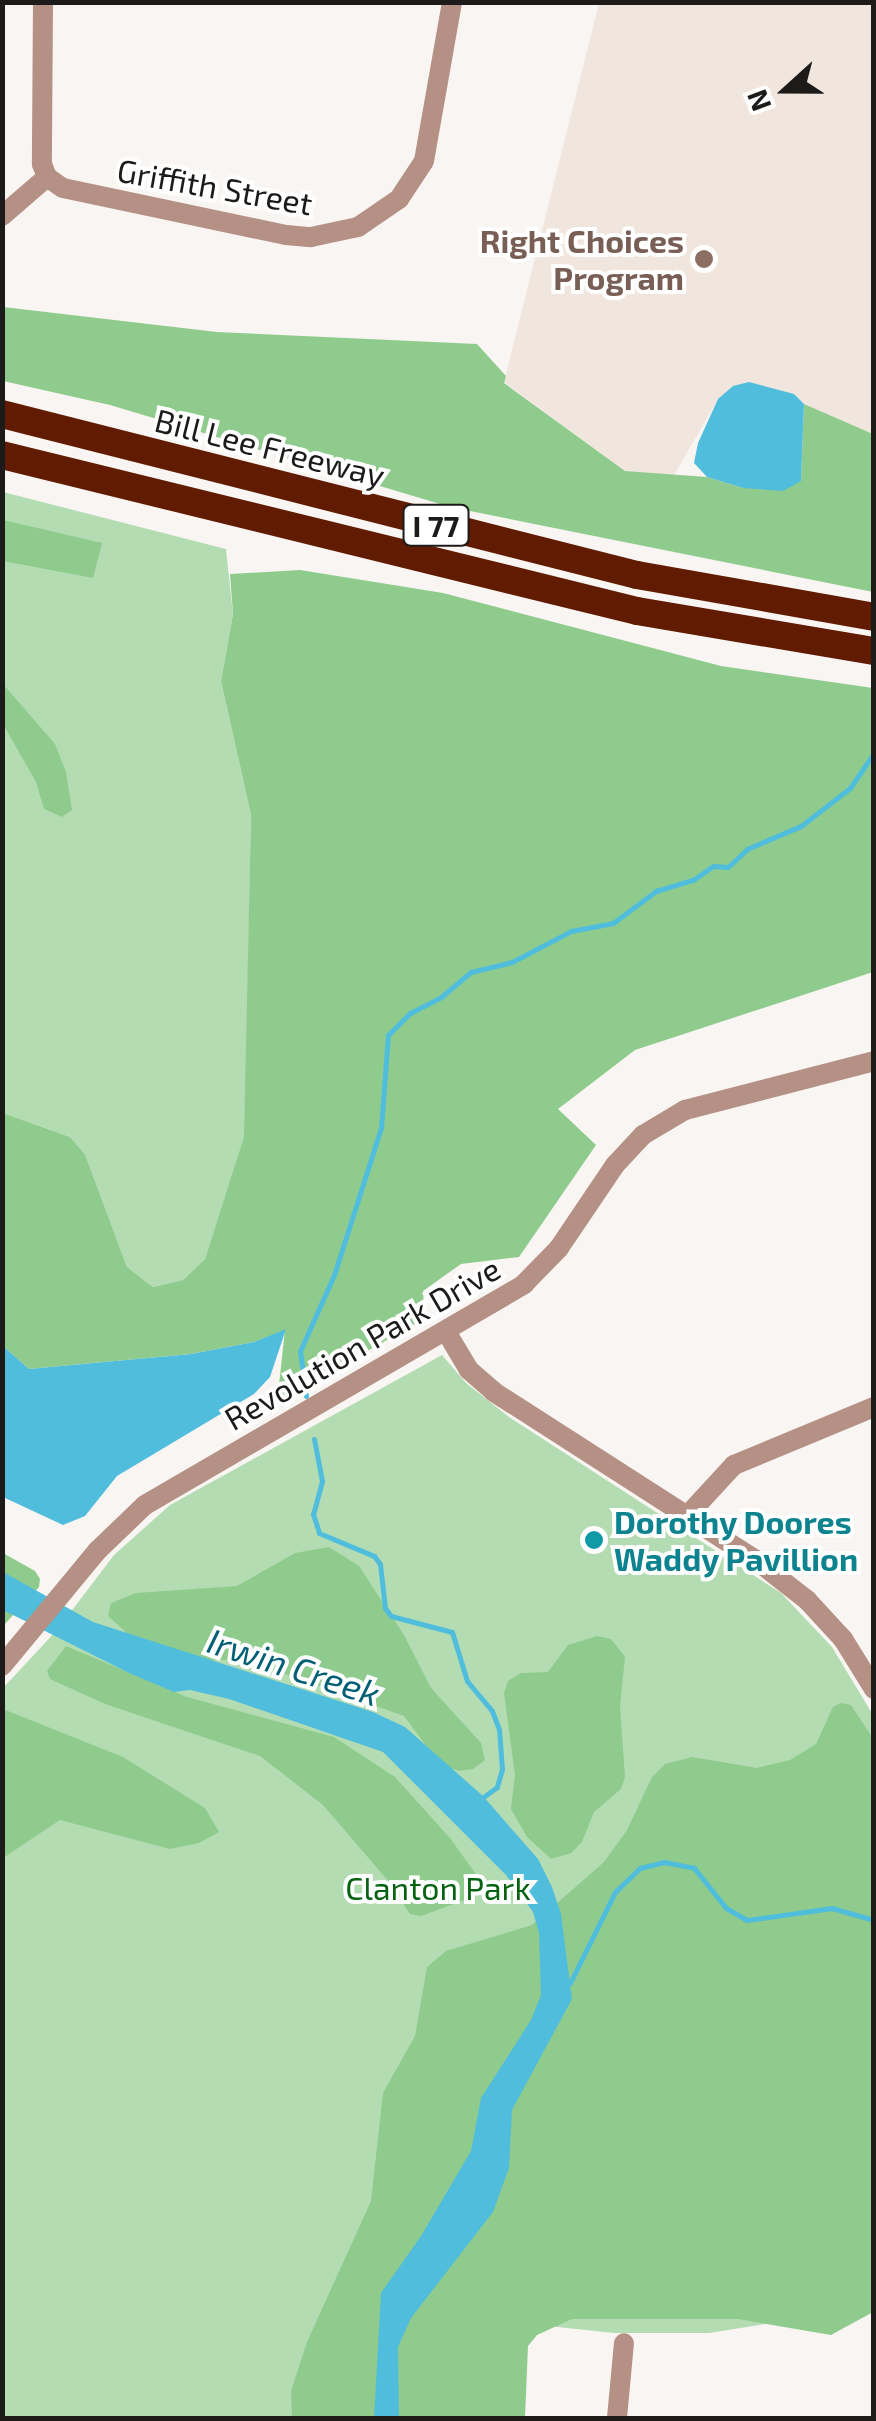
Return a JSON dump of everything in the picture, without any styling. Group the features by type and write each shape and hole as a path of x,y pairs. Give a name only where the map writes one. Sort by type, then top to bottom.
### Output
{"highway":[{"name":"Bill Lee Freeway","path":"2,414 637,575 874,617"},
{"name":"I 77","path":"2,454 637,611 874,651"}],"street":[{"path":"2,216 47,177 42,164 43,2"},
{"name":"Griffith Street","path":"47,177 63,188 286,235 335,234 358,227 400,199 424,161 452,2"},
{"name":"Revolution Park Drive","path":"2,1666 108,1539 145,1505 496,1304 536,1272 580,1220 624,1153 665,1120 874,1060"},
{"path":"446,1332 469,1370 494,1392 774,1572 807,1600 843,1640 874,1688"},
{"path":"686,1517 734,1465 874,1407"},
{"path":"617,2418 624,2344"}],"shaded area":[{"name":"Right Choices Program","path":"599,3 873,3 873,434 804,404 794,394 718,399 673,477 625,471 504,382"}],"green space":[{"path":"3,307 217,332 477,344 506,376 504,383 625,471 707,477 743,488 801,480 804,404 873,434 873,592 450,507 110,405 3,381"},
{"path":"3,492 226,549 233,614 221,681 251,815 245,1137 205,1259 183,1280 153,1287 127,1267 85,1154 70,1137 3,1113"},
{"path":"3,520 102,543 93,578 3,561"},
{"path":"300,570 443,593 721,666 873,688 873,972 635,1050 558,1109 596,1145 519,1257 461,1264 423,1291 425,1318 277,1403 285,1330 254,1342 191,1354 29,1369 3,1346 3,1113 70,1137 85,1154 127,1267 153,1287 183,1280 205,1259 244,1137 251,815 221,681 233,614 230,574"},
{"path":"3,684 55,744 66,772 72,810 62,817 44,809 36,782 3,724"},
{"name":"Clanton Park","path":"442,1355 466,1383 509,1417 781,1593 832,1647 873,1715 873,2299 866,2308 709,2333 614,2333 492,2320 391,2418 3,2418 3,1688 57,1630 114,1555 170,1505"},
{"path":"329,1547 359,1566 404,1635 431,1688 481,1743 485,1760 473,1769 459,1771 440,1764 404,1716 242,1659 198,1661 147,1651 108,1616 111,1603 136,1593 237,1586 295,1553"},
{"path":"3,1553 35,1571 40,1579 39,1587 3,1626"},
{"path":"597,1636 611,1639 625,1657 620,1707 625,1777 621,1789 594,1812 582,1842 571,1853 551,1859 527,1837 511,1809 515,1775 504,1693 508,1681 521,1673 548,1672 568,1645"},
{"path":"66,1646 187,1697 334,1737 395,1777 450,1838 485,1887 473,1897 421,1916 410,1914 390,1883 323,1805 260,1756 105,1704 50,1679 47,1671"},
{"path":"841,1703 851,1705 874,1740 873,2312 831,2335 738,2319 572,2319 537,2335 528,2346 525,2418 292,2418 291,2391 307,2342 371,2201 383,2093 415,2036 427,1967 446,1951 532,1925 604,1862 627,1830 652,1777 665,1764 692,1757 757,1768 790,1760 816,1744 833,1707"},
{"path":"3,1709 123,1757 205,1808 219,1832 199,1843 170,1849 60,1820 3,1858"}],"water":[{"path":"749,382 794,394 804,404 801,481 783,491 743,488 707,477 694,463 698,443 718,399 733,386"},
{"path":"286,1329 270,1377 254,1394 117,1476 85,1516 63,1525 3,1497 3,1346 29,1369 191,1354 254,1342"},
{"path":"3,1572 93,1622 373,1712 405,1727 483,1796 538,1859 552,1887 561,1914 572,1999 512,2110 509,2168 493,2212 411,2318 398,2347 399,2418 374,2418 381,2293 421,2236 471,2151 481,2098 531,2020 541,1995 539,1933 533,1912 506,1875 383,1752 229,1699 190,1690 174,1692 129,1673 3,1610"}],"waterway":[{"path":"306,1396 300,1351 334,1275 381,1128 388,1035 410,1013 441,997 471,972 512,962 571,931 613,923 656,891 693,880 713,866 728,867 747,849 801,826 850,788 874,753"},
{"path":"314,1439 322,1481 313,1514 319,1533 374,1556 380,1564 385,1608 391,1616 452,1632 467,1681 492,1711 499,1729 502,1769 497,1787 479,1800"},
{"path":"570,1983 615,1892 640,1868 664,1862 694,1868 726,1908 747,1920 832,1908 874,1920"}],"place":[{"name":"Right Choices Program","path":"704,259"},
{"name":"Dorothy Doores Waddy Pavillion","path":"594,1540"}],"water label":[{"name":"Irwin Creek","path":"294,1666"}]}
